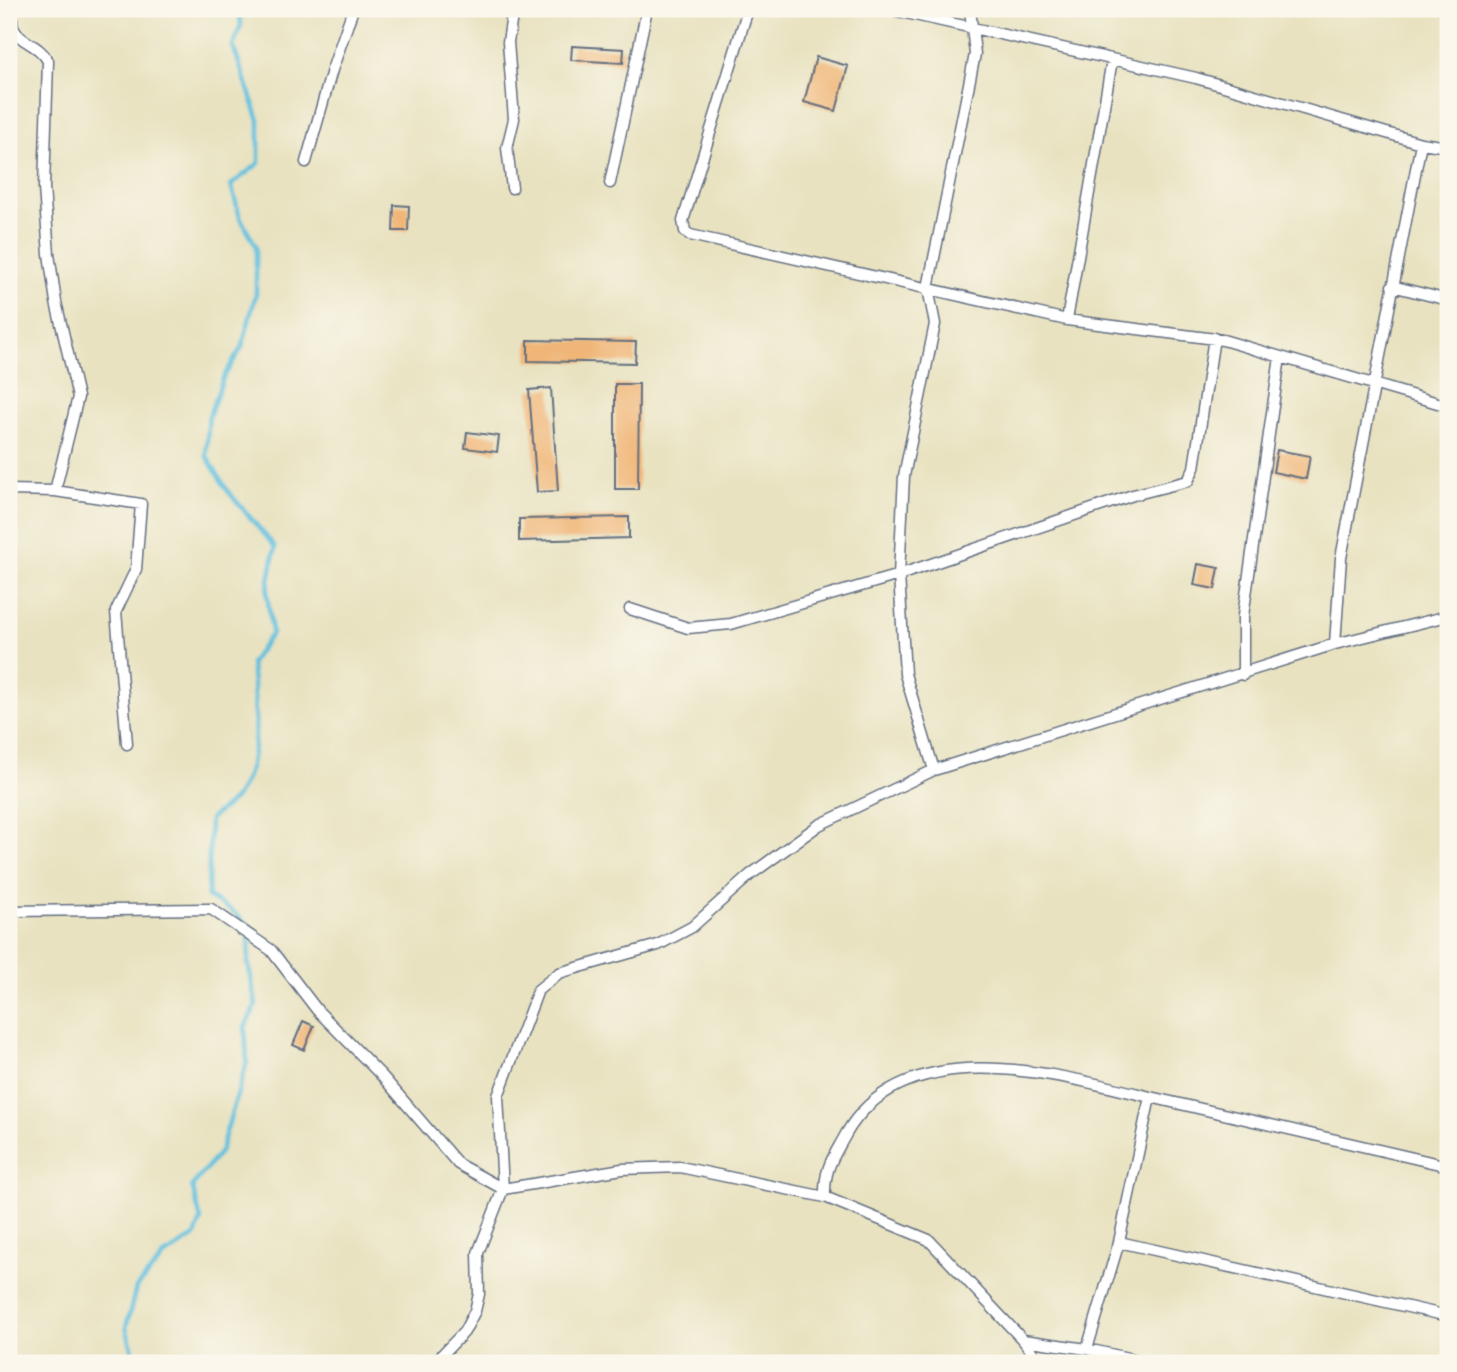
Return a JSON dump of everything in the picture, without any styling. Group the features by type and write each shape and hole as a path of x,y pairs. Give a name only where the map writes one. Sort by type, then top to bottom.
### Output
{"street":[{"path":"13,9 11,20 16,35 43,52 48,61 44,188 49,254 78,397 55,491"},
{"path":"306,162 332,70 353,9"},
{"path":"512,188 507,148 514,119 508,43 513,9"},
{"path":"610,183 647,9"},
{"path":"748,9 684,221 685,231 1067,320 1214,338 1448,406"},
{"path":"888,9 1196,78 1421,143 1448,147"},
{"path":"934,769 905,674 899,575 904,476 934,324 928,288 975,54 970,9"},
{"path":"1067,320 1112,61"},
{"path":"1335,645 1341,558 1372,386 1421,143"},
{"path":"1392,286 1448,300"},
{"path":"630,609 688,628 716,627 899,575 1096,507 1188,481 1194,468 1214,338"},
{"path":"1243,675 1243,616 1280,357"},
{"path":"9,490 55,491 141,503 136,569 116,611 127,744"},
{"path":"433,1363 464,1332 475,1311 479,1294 478,1254 503,1189 498,1096 538,990 546,981 559,973 658,946 692,928 750,875 819,825 934,769 1335,645 1448,616"},
{"path":"9,911 211,909 271,950 317,1010 382,1076 458,1164 503,1189 622,1169 680,1167 825,1197 929,1240 1023,1340 1040,1363"},
{"path":"825,1197 824,1174 857,1115 898,1086 947,1068 1012,1070 1076,1078 1448,1166"},
{"path":"1087,1349 1119,1242 1150,1097"},
{"path":"1119,1242 1448,1316"},
{"path":"1023,1340 1087,1349 1151,1363"}],"building":[{"path":"572,46 624,49 623,63 571,60"},
{"path":"816,57 848,66 836,111 804,102"},
{"path":"394,205 409,206 408,231 393,231"},
{"path":"528,340 636,342 635,363 528,361"},
{"path":"615,384 639,384 638,489 615,489"},
{"path":"551,388 558,491 537,492 529,390"},
{"path":"467,432 499,436 497,452 465,448"},
{"path":"1277,450 1310,456 1306,479 1273,472"},
{"path":"629,517 629,538 519,541 519,519"},
{"path":"1198,564 1219,568 1215,589 1194,585"},
{"path":"303,1021 314,1026 304,1050 293,1045"}],"waterway":[{"path":"136,1363 126,1327 136,1288 165,1255 195,1236 201,1220 192,1186 220,1152 247,1062 245,1027 256,1005 248,962 250,927 231,910 208,897 210,819 230,804 246,778 251,763 255,730 251,663 272,633 267,592 275,547 227,490 206,455 209,416 223,378 242,347 256,294 256,246 240,217 231,185 259,163 259,120 233,46 241,25 239,9"}]}
